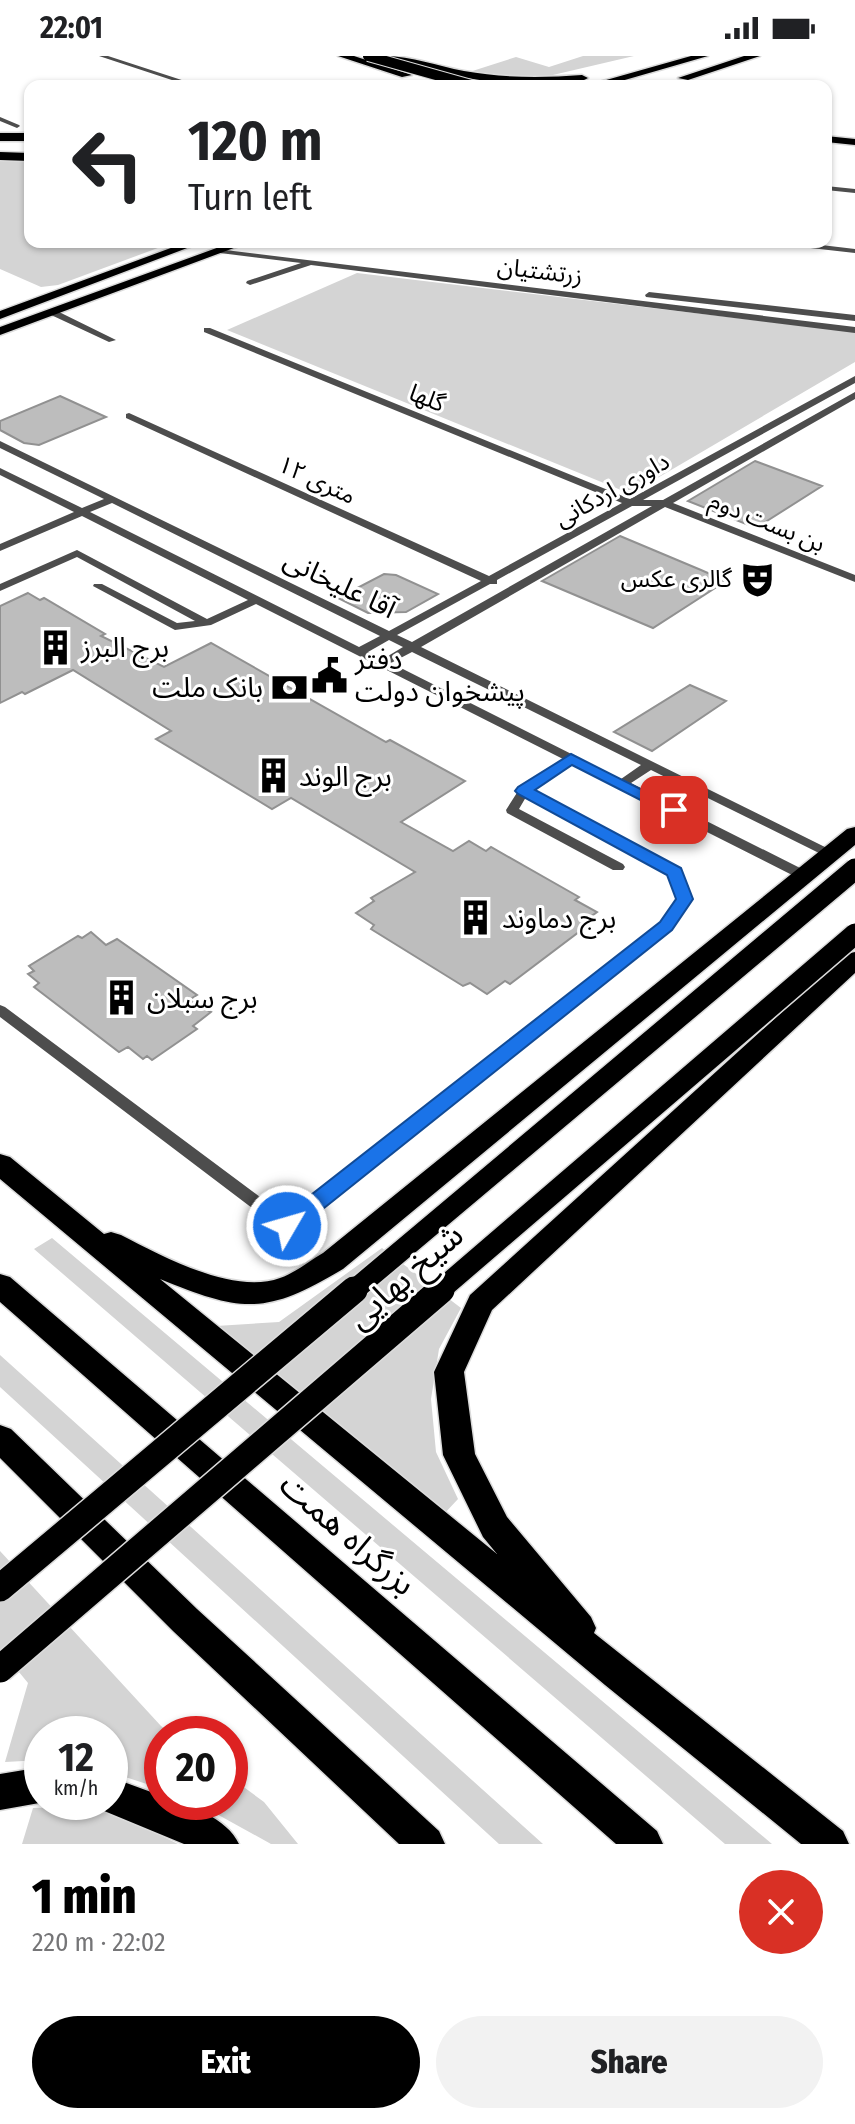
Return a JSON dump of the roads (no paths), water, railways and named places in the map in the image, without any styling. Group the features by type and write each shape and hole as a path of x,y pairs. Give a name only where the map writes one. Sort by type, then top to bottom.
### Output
{"highway":[{"path":"343,56 422,80"},
{"path":"390,56 466,80"},
{"path":"595,80 703,56"},
{"path":"743,61 755,56"},
{"path":"675,80 768,56"},
{"path":"591,80 654,57"},
{"path":"0,137 24,137"},
{"path":"0,150 24,149"},
{"path":"0,156 24,157"},
{"path":"70,1222 165,1271 237,1292 282,1290 333,1261 855,834"},
{"path":"617,1673 495,1527 459,1455 449,1372 480,1303 503,1279 855,960"},
{"path":"0,1164 617,1673 830,1844"},
{"name":"بزرگراه همت","path":"0,1285 644,1844"},
{"path":"0,1438 218,1652 426,1844"},
{"path":"0,1792 24,1788"},
{"path":"128,1802 180,1821 220,1844"}],"main road":[{"path":"368,56 464,80"},
{"path":"832,137 855,139"},
{"path":"832,147 855,149"},
{"path":"0,315 181,248"},
{"path":"0,331 228,248"},
{"name":"شیخ بهایی","path":"0,1588 855,869"},
{"name":"شیخ بهایی","path":"0,1669 855,934"}],"street":[{"path":"102,56 178,80"},
{"path":"0,119 17,126"},
{"path":"832,189 855,191"},
{"name":"زرتشتیان","path":"257,248 855,318"},
{"path":"828,248 855,251"},
{"name":"زرتشتیان","path":"220,251 855,330"},
{"path":"250,283 311,262"},
{"path":"52,312 112,340"},
{"name":"گلها","path":"207,330 631,503"},
{"name":"داوری اردکانی","path":"359,652 855,379"},
{"path":"831,393 852,399"},
{"name":"داوری اردکانی","path":"382,664 852,399"},
{"name":"۱۲ متری","path":"129,416 511,590"},
{"name":"آقا علیخانی","path":"0,444 830,853"},
{"name":"آقا علیخانی","path":"0,471 803,875"},
{"path":"0,548 112,499"},
{"path":"631,503 664,503"},
{"name":"بن بست دوم","path":"664,503 855,579"},
{"path":"0,588 77,553 207,623"},
{"path":"98,586 175,627 207,623 256,600"},
{"path":"571,759 524,791 512,810 618,867"},
{"path":"622,784 651,764"},
{"path":"0,1010 287,1226 666,926 685,899 675,872 524,791"}],"place":[{"name":"گالری عکس","path":"758,579"},
{"name":"برج البرز","path":"55,647"},
{"name":"دفتر پیشخوان دولت","path":"329,675"},
{"name":"بانک ملت","path":"289,687"},
{"name":"برج الوند","path":"273,776"},
{"name":"برج دماوند","path":"476,918"},
{"name":"برج سبلان","path":"121,998"}]}
